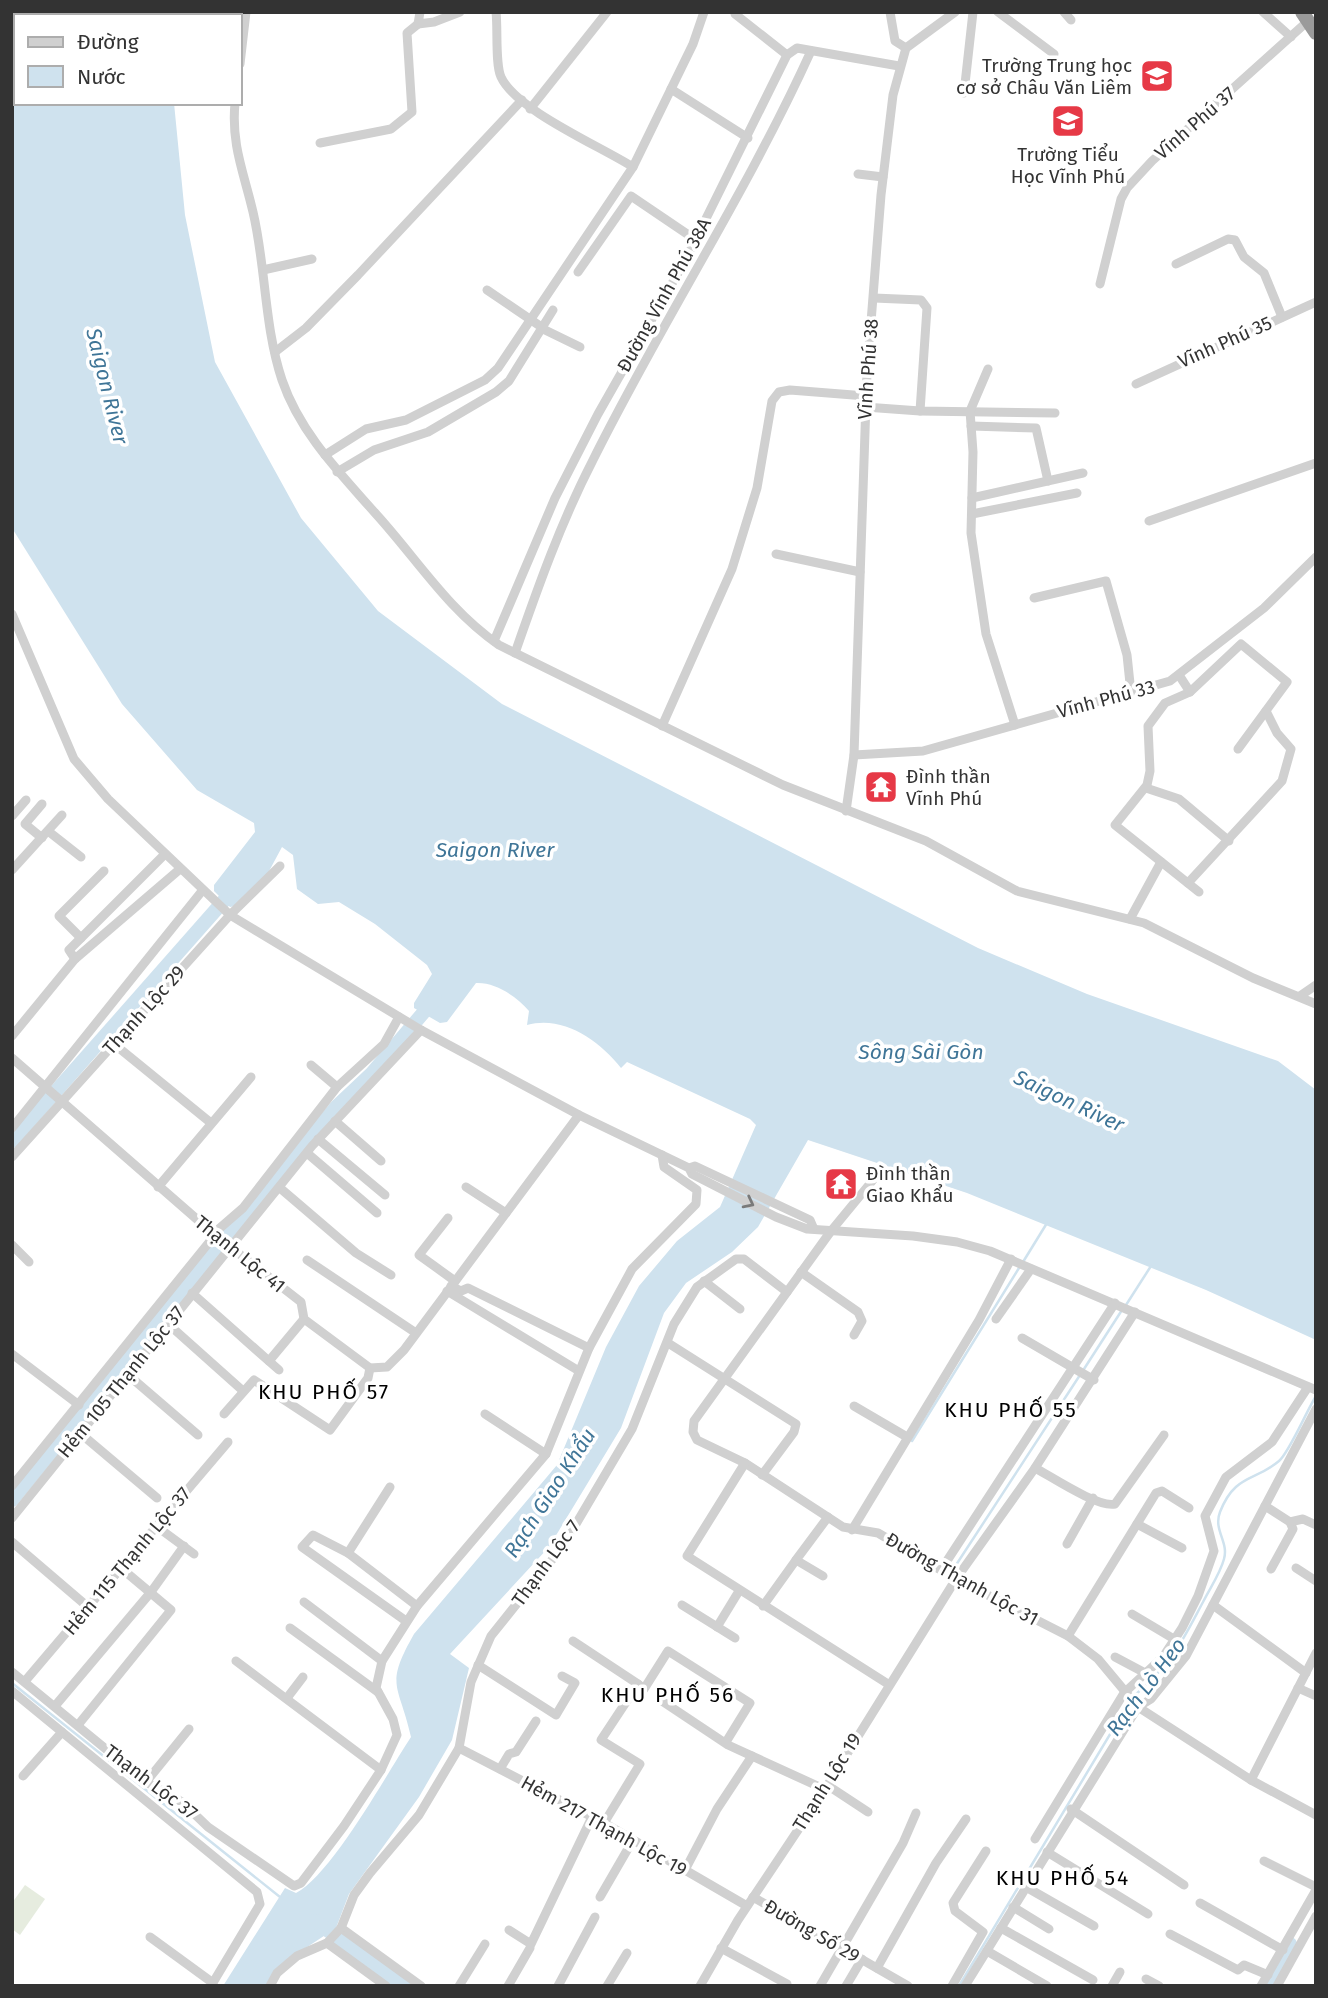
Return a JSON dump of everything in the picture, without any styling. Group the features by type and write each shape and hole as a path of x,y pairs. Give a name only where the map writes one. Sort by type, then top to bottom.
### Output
{"street":[{"path":"242,47 246,12"},
{"path":"418,24 420,12"},
{"path":"320,143 391,129 412,112 407,33 418,24 434,22 460,12"},
{"path":"496,12 500,76 530,109 633,167"},
{"path":"530,109 607,12"},
{"path":"337,472 374,450 428,432 496,392 509,381 538,325 633,167 704,12"},
{"path":"890,12 895,41 906,48 955,12"},
{"path":"964,93 973,12"},
{"path":"998,12 1054,54"},
{"path":"1064,12 1072,20"},
{"path":"1264,12 1291,37"},
{"path":"735,14 787,55 797,48 899,66"},
{"name":"Vĩnh Phú 37","path":"1100,284 1121,199 1127,188 1152,161 1310,20"},
{"name":"Vĩnh Phú 38","path":"846,811 854,755 866,401 883,177 899,66 906,48"},
{"path":"516,653 555,540 591,462 744,186 811,51"},
{"name":"Đường Vĩnh Phú 38A","path":"494,641 555,498 597,414 696,240 787,55"},
{"path":"671,89 748,138"},
{"path":"275,352 306,328 359,275 522,100"},
{"path":"235,105 237,157 253,210 275,352 290,399 337,472 377,514 441,594 476,629 516,653 662,726 846,811 926,841 1017,891 1130,919 1253,978 1307,1000 1316,985"},
{"path":"858,174 883,177"},
{"path":"578,272 631,196 696,240"},
{"path":"1176,264 1228,239 1236,240 1244,257 1264,274 1282,317"},
{"path":"263,270 312,259"},
{"path":"488,290 538,325 580,347"},
{"path":"874,298 921,300 927,308 920,411"},
{"name":"Vĩnh Phú 35","path":"1136,384 1316,302"},
{"path":"325,456 366,429 406,420 485,380 553,310"},
{"path":"988,369 970,411 971,533 986,634 1015,725"},
{"path":"662,726 732,569 757,488 772,401 779,392 790,390 920,411 1055,413"},
{"path":"971,426 1036,428 1048,481"},
{"path":"1149,520 1316,463"},
{"path":"972,498 1083,473"},
{"path":"972,514 1077,493"},
{"path":"776,554 860,572"},
{"name":"Vĩnh Phú 33","path":"854,755 923,751 1181,677 1264,608 1316,557"},
{"path":"1034,598 1106,581 1127,655 1131,693"},
{"path":"12,614 74,759 108,799 230,915 421,1030 579,1115 689,1168 695,1166 724,1185 778,1212 810,1220 813,1227 831,1231 957,1242 1014,1260 1312,1389 1272,1442 1226,1477 1206,1512 1206,1526 1214,1551 1198,1596 1174,1639 1147,1674 1125,1695 1035,1839"},
{"path":"1199,892 1115,825 1146,788 1150,771 1148,726 1165,703 1190,691 1241,643 1287,682 1238,749"},
{"path":"1181,677 1190,691"},
{"path":"1188,883 1282,781 1291,749 1277,733 1266,711"},
{"path":"1146,788 1179,799 1229,841"},
{"path":"12,816 26,800"},
{"path":"42,804 25,824 81,857"},
{"path":"12,870 62,815"},
{"path":"75,959 69,950 165,854"},
{"path":"1130,919 1161,862"},
{"name":"Thạnh Lộc 29","path":"12,1157 230,915 280,866"},
{"path":"12,1036 75,959 180,869"},
{"path":"81,938 59,916 104,870"},
{"path":"12,1128 204,892"},
{"path":"14,1482 214,1235 243,1208 337,1087 384,1044 401,1018"},
{"name":"Hẻm 105 Thạnh Lộc 37","path":"12,1518 318,1139 421,1030"},
{"path":"114,1044 211,1123"},
{"name":"Thạnh Lộc 41","path":"12,1058 61,1104 214,1235 301,1303 304,1319 370,1368"},
{"path":"311,1065 337,1087"},
{"path":"158,1187 251,1077"},
{"path":"224,1414 242,1390 254,1380 330,1430 369,1378 370,1368 387,1367 416,1333 579,1115"},
{"path":"335,1121 381,1161"},
{"path":"318,1139 385,1195"},
{"path":"307,1153 377,1213"},
{"path":"236,1661 381,1770 397,1735 393,1719 376,1688 382,1661 417,1606 546,1454 589,1348 632,1269 696,1204 698,1190 664,1167 662,1155"},
{"name":"Đường Thạnh Lộc 31","path":"873,1180 831,1231 694,1421 693,1432 697,1440 745,1463 852,1530 878,1533 956,1579 1068,1636 1098,1659 1125,1695 1136,1705 1251,1780 1316,1815"},
{"path":"280,1188 356,1253 391,1275"},
{"path":"466,1188 506,1213"},
{"path":"448,1218 419,1255 451,1286 579,1371"},
{"path":"12,1245 29,1262"},
{"name":"Thạnh Lộc 7","path":"341,1928 354,1895 419,1815 459,1748 471,1682 491,1636 563,1546 632,1429 674,1324 704,1281 736,1259 744,1259 787,1292"},
{"path":"307,1260 416,1333"},
{"path":"852,1530 1014,1260"},
{"path":"996,1319 1029,1268"},
{"path":"801,1272 858,1312 862,1321 854,1335"},
{"path":"704,1281 740,1309"},
{"path":"451,1286 461,1291 468,1288 589,1348"},
{"path":"192,1293 279,1370"},
{"path":"941,1570 1117,1304"},
{"name":"Thạnh Lộc 19","path":"700,1986 747,1906 826,1787 888,1684 956,1579 1035,1468 1132,1310"},
{"path":"269,1361 304,1319"},
{"path":"167,1323 242,1390"},
{"path":"1022,1338 1090,1377"},
{"path":"668,1343 796,1424 794,1432 762,1475"},
{"path":"12,1354 79,1405"},
{"path":"127,1374 198,1435"},
{"path":"854,1406 907,1437"},
{"path":"966,1985 1136,1705 1151,1699 1186,1656 1316,1409"},
{"path":"485,1414 546,1454"},
{"path":"80,1433 157,1498"},
{"path":"1035,1468 1109,1506 1115,1504 1164,1435"},
{"name":"Hẻm 115 Thạnh Lộc 37","path":"26,1680 228,1441"},
{"path":"745,1463 687,1556 888,1684"},
{"path":"348,1553 390,1488"},
{"path":"1068,1636 1156,1493 1162,1491 1189,1508"},
{"path":"1067,1544 1093,1499"},
{"path":"1265,1506 1290,1522 1293,1529 1272,1569"},
{"path":"763,1606 828,1517"},
{"path":"1290,1522 1303,1519 1316,1525"},
{"path":"1137,1524 1182,1548"},
{"path":"156,1526 194,1554"},
{"path":"406,1621 302,1547 313,1535 348,1553 417,1606"},
{"path":"12,1542 88,1607"},
{"path":"55,1706 151,1592 184,1546"},
{"path":"796,1560 823,1576"},
{"path":"78,1725 169,1614 171,1607 121,1568"},
{"path":"1296,1568 1316,1581"},
{"path":"717,1627 739,1591"},
{"path":"304,1602 382,1661"},
{"path":"682,1605 735,1638"},
{"path":"1213,1605 1306,1673"},
{"path":"1132,1614 1174,1639"},
{"path":"290,1628 379,1693"},
{"path":"573,1642 644,1689 668,1651 751,1703 726,1742"},
{"path":"1251,1780 1316,1653"},
{"path":"1115,1657 1147,1674"},
{"path":"478,1665 556,1715 575,1684 562,1676"},
{"name":"Thạnh Lộc 37","path":"12,1672 26,1680 146,1782 182,1802 208,1827 294,1886 301,1882 344,1826 381,1770"},
{"path":"287,1698 303,1677"},
{"path":"604,1823 640,1765 601,1740 638,1684"},
{"path":"1298,1688 1316,1696"},
{"path":"12,1691 257,1892 260,1904 212,1985 150,1937"},
{"path":"662,1701 726,1742 826,1787 868,1812"},
{"path":"501,1767 507,1756 516,1752 536,1721"},
{"path":"146,1782 189,1729"},
{"path":"23,1776 62,1732"},
{"name":"Hẻm 217 Thạnh Lộc 19","path":"459,1748 501,1767 604,1823 747,1906"},
{"path":"685,1870 717,1809 752,1756"},
{"path":"1071,1810 1184,1885"},
{"path":"820,1986 903,1843 916,1813"},
{"path":"509,1930 531,1944 592,1817"},
{"path":"877,1968 936,1863 966,1819"},
{"path":"600,1897 633,1840"},
{"path":"952,1986 983,1932 955,1911 953,1903 986,1851"},
{"path":"1047,1852 1148,1914"},
{"path":"1261,1986 1316,1889 1264,1861"},
{"path":"1026,1887 1094,1926"},
{"name":"Đường Số 29","path":"754,1897 908,1986"},
{"path":"1200,1903 1283,1950"},
{"path":"1013,1907 1049,1929"},
{"path":"1277,1986 1316,1916"},
{"path":"558,1986 595,1917"},
{"path":"270,1986 277,1973 297,1956 327,1943 341,1928 421,1986"},
{"path":"1001,1928 1093,1980"},
{"path":"1170,1934 1238,1970 1244,1965 1268,1975"},
{"path":"327,1943 386,1986"},
{"path":"458,1986 485,1944"},
{"path":"508,1986 530,1948"},
{"path":"721,1948 787,1984"},
{"path":"988,1951 1047,1986"},
{"path":"607,1986 627,1953"},
{"path":"846,1986 862,1959"},
{"path":"1112,1986 1120,1972"},
{"path":"882,1986 888,1975"},
{"path":"1146,1979 1159,1986"}],"shaded area":[{"path":"25,1885 45,1899 20,1935 12,1929 12,1903"}],"water":[{"name":"Saigon River","path":"12,12 172,12 14,14 14,105 174,105 185,215 215,362 301,518 378,611 502,704 978,948 1087,994 1278,1061 1316,1090 1316,1340 1206,1290 967,1193 808,1140 758,1227 732,1252 686,1283 664,1313 621,1428 549,1547 450,1654 469,1668 452,1740 419,1797 349,1894 336,1928 286,1961 267,1986 223,1986 285,1888 296,1893 326,1866 342,1845 411,1737 399,1695 397,1676 399,1665 414,1634 557,1465 606,1347 639,1286 677,1241 720,1207 756,1125 750,1119 627,1062 621,1068 602,1048 579,1032 554,1024 527,1025 529,1011 512,996 491,985 476,983 447,1022 440,1023 414,1008 414,1003 432,974 427,965 375,924 339,902 318,904 297,889 293,855 282,847 268,873 236,906 230,907 214,891 214,885 255,832 254,823 197,790 122,704 12,528"}],"waterway":[{"path":"12,1141 236,887"},
{"path":"12,1500 274,1179 337,1106 372,1073 435,999"},
{"path":"1023,1262 1047,1223"},
{"path":"1126,1305 1151,1266"},
{"path":"912,1441 1019,1268"},
{"path":"1084,1369 1122,1310"},
{"path":"956,1565 1080,1375"},
{"name":"Rạch Lò Heo","path":"1134,1696 1174,1653 1220,1570 1225,1553 1218,1518 1226,1500 1239,1485 1279,1461 1293,1441 1316,1396"},
{"path":"12,1683 280,1897"},
{"name":"Rạch Lò Heo","path":"959,1986 1130,1701"},
{"path":"315,1921 404,1986"},
{"path":"1267,1986 1290,1944"}],"place":[{"name":"Trường Trung học cơ sở Châu Văn Liêm","path":"1157,76"},
{"name":"Trường Tiểu Học Vĩnh Phú","path":"1068,121"},
{"name":"Đình thần Vĩnh Phú","path":"881,787"},
{"name":"Đình thần Giao Khẩu","path":"841,1184"}],"district":[{"name":"KHU PHỐ 57","path":"324,1392"},
{"name":"KHU PHỐ 55","path":"1011,1410"},
{"name":"KHU PHỐ 56","path":"668,1695"},
{"name":"KHU PHỐ 54","path":"1063,1878"}],"water label":[{"name":"Sông Sài Gòn","path":"921,1052"},
{"name":"Rạch Giao Khẩu","path":"550,1493"}]}
